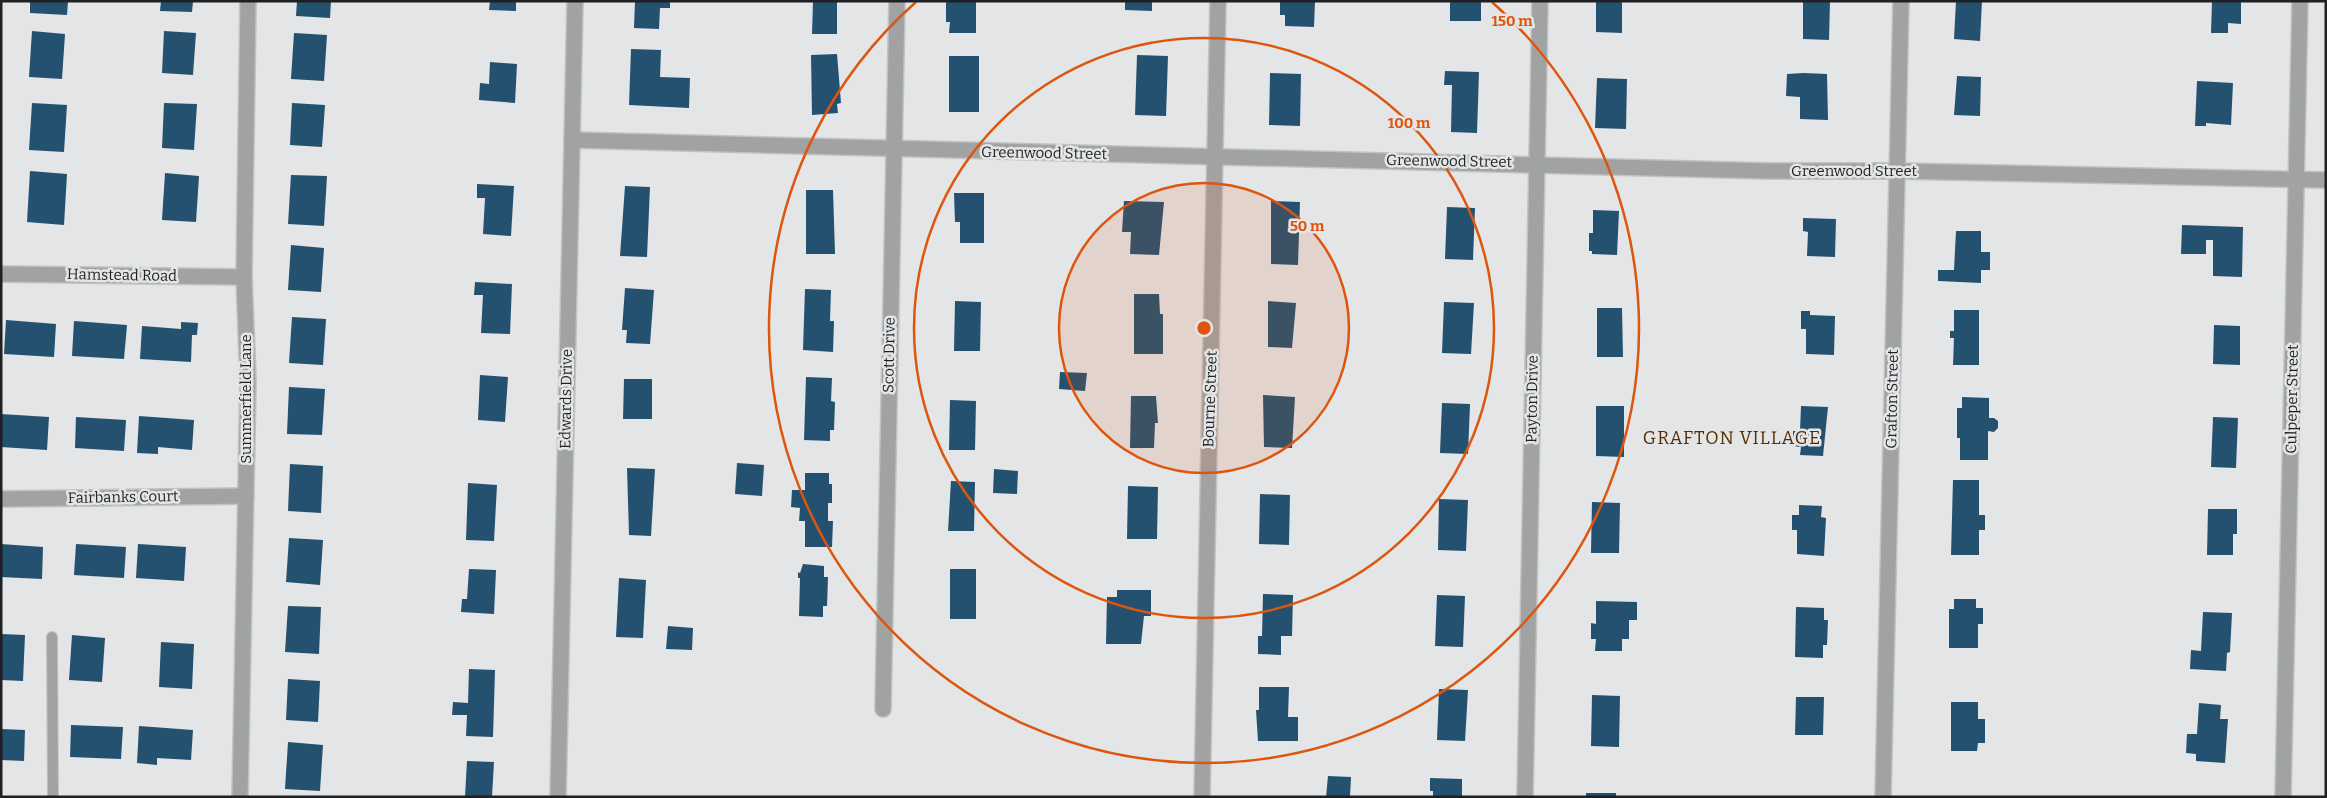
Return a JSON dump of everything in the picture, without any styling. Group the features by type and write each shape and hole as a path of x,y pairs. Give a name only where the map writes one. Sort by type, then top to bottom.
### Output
{"street":[{"name":"Summerfield Lane","path":"240,797 248,381 244,276 248,1"},
{"name":"Edwards Drive","path":"558,797 575,1"},
{"name":"Scott Drive","path":"883,709 897,1"},
{"name":"Bourne Street","path":"1202,797 1218,1"},
{"name":"Payton Drive","path":"1525,797 1540,1"},
{"name":"Grafton Street","path":"1883,797 1901,1"},
{"name":"Culpeper Street","path":"2283,797 2300,1"},
{"name":"Greenwood Street","path":"572,140 894,150 1537,163 1768,170 2326,180"},
{"name":"Hamstead Road","path":"1,274 244,276"},
{"name":"Fairbanks Court","path":"1,499 246,496"}],"lane":[{"path":"52,637 53,797"}],"building":[{"path":"30,1 68,1 67,15 30,13"},
{"path":"161,1 193,1 192,12 160,11"},
{"path":"297,1 331,1 330,18 296,16"},
{"path":"490,1 516,1 516,11 489,10"},
{"path":"635,1 670,1 670,8 660,8 659,29 634,28"},
{"path":"813,1 837,1 837,34 812,34"},
{"path":"946,1 976,1 976,33 949,33 950,22 946,22"},
{"path":"1125,1 1152,1 1152,11 1125,10"},
{"path":"1280,1 1315,1 1314,27 1285,26 1285,15 1280,15"},
{"path":"1450,1 1481,1 1481,21 1450,21"},
{"path":"1596,1 1622,1 1622,33 1596,32"},
{"path":"1803,1 1830,1 1829,40 1803,39"},
{"path":"1956,1 1982,1 1980,41 1954,39"},
{"path":"2212,1 2241,1 2241,24 2228,23 2228,33 2211,33"},
{"path":"32,31 65,34 62,79 29,77"},
{"path":"164,31 196,33 193,75 162,73"},
{"path":"294,33 327,35 324,81 291,79"},
{"path":"631,49 661,50 660,77 690,78 689,108 629,105"},
{"path":"837,54 841,103 837,104 838,113 812,115 811,55"},
{"path":"1137,55 1168,56 1166,116 1135,115"},
{"path":"949,56 979,56 979,112 949,112"},
{"path":"490,62 517,64 515,103 479,100 480,83 489,84"},
{"path":"1445,71 1479,72 1477,133 1451,132 1452,85 1444,85"},
{"path":"1270,73 1301,74 1300,126 1269,125"},
{"path":"1787,74 1827,74 1828,120 1800,119 1800,97 1786,96"},
{"path":"1957,76 1981,77 1980,116 1954,115"},
{"path":"1597,78 1627,79 1626,129 1595,128"},
{"path":"2197,81 2233,83 2231,125 2206,123 2206,126 2195,126"},
{"path":"32,103 67,105 64,152 29,150"},
{"path":"164,103 197,104 194,150 162,148"},
{"path":"292,103 325,105 322,147 290,145"},
{"path":"30,171 67,174 64,225 27,222"},
{"path":"165,173 199,176 196,222 162,220"},
{"path":"291,175 327,176 324,226 288,224"},
{"path":"477,184 514,186 511,236 483,234 485,198 477,198"},
{"path":"625,186 650,187 647,257 620,256"},
{"path":"806,190 833,190 835,254 806,254"},
{"path":"954,193 984,193 984,243 960,243 960,222 955,222"},
{"path":"1124,201 1164,202 1159,255 1130,254 1131,232 1122,232"},
{"path":"1271,201 1300,202 1298,265 1271,264"},
{"path":"1447,207 1475,208 1473,260 1445,259"},
{"path":"1593,210 1619,211 1617,255 1592,254 1592,251 1589,251 1589,233 1593,233"},
{"path":"1803,218 1836,219 1835,257 1807,256 1808,232 1803,231"},
{"path":"2182,225 2243,227 2242,277 2213,276 2213,240 2206,240 2206,254 2181,254"},
{"path":"1956,231 1981,231 1981,252 1990,252 1990,270 1981,270 1981,283 1938,281 1938,270 1954,270"},
{"path":"291,245 324,248 321,292 288,290"},
{"path":"475,282 512,284 510,334 481,333 483,295 474,295"},
{"path":"625,288 654,290 650,344 626,343 627,330 622,330"},
{"path":"805,289 831,290 830,321 834,321 833,352 803,350"},
{"path":"1134,294 1159,294 1160,314 1163,314 1163,354 1134,354"},
{"path":"955,301 981,302 980,351 954,351"},
{"path":"1268,301 1296,303 1292,348 1268,347"},
{"path":"1444,302 1474,303 1471,354 1442,353"},
{"path":"1597,308 1622,308 1623,357 1597,357"},
{"path":"1954,310 1979,310 1979,365 1953,365 1954,338 1950,338 1950,331 1954,331"},
{"path":"1801,311 1810,311 1810,315 1835,316 1834,355 1806,354 1806,329 1801,329"},
{"path":"292,317 326,319 323,365 289,363"},
{"path":"6,320 56,324 54,357 4,354"},
{"path":"74,321 127,325 124,359 72,356"},
{"path":"181,322 198,323 197,335 192,335 191,362 140,359 142,326 181,329"},
{"path":"2214,325 2240,326 2240,365 2213,364"},
{"path":"1060,372 1087,373 1085,391 1059,389"},
{"path":"480,375 508,377 505,422 478,420"},
{"path":"806,377 832,378 831,401 835,402 834,430 830,430 830,441 804,440"},
{"path":"624,379 652,379 652,419 623,419"},
{"path":"289,387 325,389 322,435 287,434"},
{"path":"1263,395 1295,397 1292,448 1264,447"},
{"path":"1131,396 1156,396 1158,423 1155,423 1154,448 1130,448"},
{"path":"1962,397 1989,398 1989,418 1994,418 1998,421 1998,428 1994,432 1988,431 1988,460 1960,460 1960,438 1957,438 1957,408 1962,408"},
{"path":"950,400 976,401 975,450 949,450"},
{"path":"1442,403 1470,404 1468,454 1440,453"},
{"path":"1596,406 1624,406 1624,457 1596,456"},
{"path":"1801,406 1828,407 1823,456 1800,455 1801,447 1793,446 1793,431 1800,431"},
{"path":"1,414 49,417 47,450 1,447"},
{"path":"139,416 194,420 192,450 158,447 158,454 137,453"},
{"path":"76,417 126,420 124,451 75,448"},
{"path":"2213,417 2238,418 2236,468 2211,467"},
{"path":"737,463 764,465 762,496 735,494"},
{"path":"290,464 323,466 321,513 288,511"},
{"path":"627,468 655,469 651,536 629,535"},
{"path":"994,469 1018,471 1017,494 993,493"},
{"path":"805,473 829,473 829,484 832,484 832,503 828,503 828,521 833,521 832,547 805,547 805,521 799,521 800,508 791,507 792,490 805,490"},
{"path":"1953,480 1979,480 1979,515 1985,515 1985,530 1979,530 1979,555 1951,555"},
{"path":"951,481 975,482 974,531 948,531"},
{"path":"468,483 497,485 494,541 466,540"},
{"path":"1128,486 1158,487 1157,539 1127,539"},
{"path":"1260,494 1290,495 1289,545 1259,544"},
{"path":"1439,499 1468,500 1466,551 1438,550"},
{"path":"1592,502 1620,503 1619,553 1591,553"},
{"path":"1799,505 1822,506 1821,517 1826,518 1824,556 1797,554 1797,530 1792,530 1792,515 1799,515"},
{"path":"2208,509 2237,509 2237,534 2233,534 2233,555 2207,555"},
{"path":"289,538 323,540 320,585 286,582"},
{"path":"1,544 43,547 42,579 1,577"},
{"path":"76,544 126,547 124,578 74,575"},
{"path":"138,544 186,547 184,581 136,578"},
{"path":"803,564 824,566 824,577 828,577 827,606 823,606 823,617 799,616 800,578 798,578 798,572 800,573"},
{"path":"469,569 496,570 494,614 461,612 462,599 467,599"},
{"path":"950,569 976,569 976,619 950,619"},
{"path":"619,578 646,580 643,638 616,637"},
{"path":"1117,590 1151,590 1151,616 1144,616 1141,644 1106,644 1107,597 1117,597"},
{"path":"1263,594 1293,595 1292,636 1281,636 1281,655 1258,654 1258,636 1262,636"},
{"path":"1437,595 1465,596 1463,647 1435,646"},
{"path":"1954,599 1976,599 1976,608 1983,608 1983,624 1978,624 1978,648 1949,648 1949,609 1954,609"},
{"path":"1596,601 1637,602 1637,620 1629,620 1629,639 1622,639 1622,651 1595,651 1596,639 1591,639 1591,623 1596,624"},
{"path":"288,606 321,607 319,654 285,652"},
{"path":"1796,607 1824,608 1824,620 1828,620 1827,645 1823,645 1823,658 1795,657"},
{"path":"2203,612 2232,613 2230,652 2227,653 2226,671 2190,669 2191,650 2201,651"},
{"path":"668,626 693,628 692,650 666,649"},
{"path":"1,634 25,635 23,681 1,680"},
{"path":"72,635 105,638 102,682 69,680"},
{"path":"161,642 194,644 192,689 159,687"},
{"path":"469,669 495,670 493,737 466,736 467,715 452,715 453,702 468,703"},
{"path":"288,679 320,681 318,722 286,720"},
{"path":"1259,687 1289,687 1288,717 1298,717 1298,741 1258,741 1256,710 1259,710"},
{"path":"1439,689 1468,690 1465,741 1437,740"},
{"path":"1592,695 1620,696 1619,747 1591,746"},
{"path":"1796,697 1824,697 1823,735 1795,735"},
{"path":"1951,702 1978,702 1978,719 1985,719 1985,743 1978,743 1977,751 1951,751"},
{"path":"2199,703 2221,705 2220,719 2228,719 2225,763 2196,761 2196,754 2186,753 2187,734 2197,734"},
{"path":"71,725 123,727 121,759 70,757"},
{"path":"139,726 193,730 191,760 157,758 157,765 137,763"},
{"path":"1,729 25,730 24,761 1,760"},
{"path":"288,742 323,745 320,791 285,789"},
{"path":"467,761 494,762 492,797 465,797"},
{"path":"1328,776 1351,777 1350,797 1326,797"},
{"path":"1430,778 1462,779 1462,797 1433,797 1433,791 1430,791"},
{"path":"1586,793 1616,793 1616,797 1586,797"}],"district":[{"name":"GRAFTON VILLAGE","path":"1732,438"}]}
